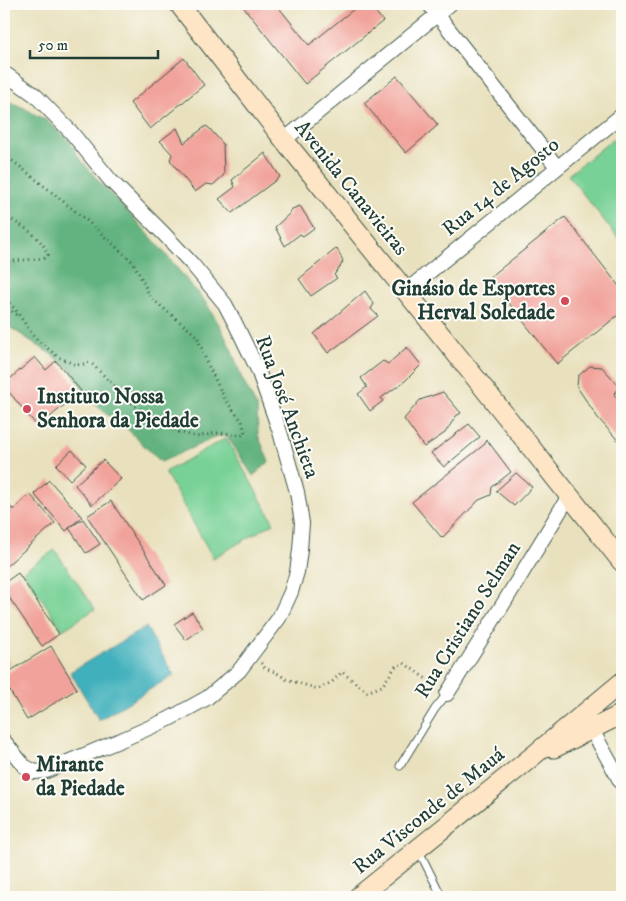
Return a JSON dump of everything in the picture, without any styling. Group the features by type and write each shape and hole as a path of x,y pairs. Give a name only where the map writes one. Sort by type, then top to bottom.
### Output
{"main road":[{"name":"Avenida Canavieiras","path":"179,4 284,140 622,562"},
{"name":"Rua Visconde de Mauá","path":"358,897 622,682"},
{"name":"Rua Visconde de Mauá","path":"528,760 622,714"}],"street":[{"path":"284,140 433,9 450,4"},
{"path":"433,9 558,167"},
{"name":"Rua José Anchieta","path":"4,74 35,95 72,132 111,181 192,264 224,304 258,370 280,432 297,492 302,523 297,572 291,592 279,618 239,671 207,698 169,719 46,771 35,772 24,766 4,741"},
{"name":"Rua 14 de Agosto","path":"406,291 622,115"},
{"name":"Rua Cristiano Selman","path":"447,694 569,496"},
{"path":"592,730 622,784"}],"lane":[{"name":"Rua Cristiano Selman","path":"400,766 435,709 447,694"},
{"path":"418,849 442,897"}],"path":[{"path":"4,155 85,219 133,262 151,298 197,336 207,363 226,401 242,421 245,433 240,436 217,433 196,437 176,431 134,405 91,363 76,365 58,357 34,338 15,309 4,297"},
{"path":"4,215 29,231 46,248 48,255 44,258 4,262"},
{"path":"4,305 20,317"},
{"path":"250,656 259,661 265,668 286,679 308,687 318,689 332,682 342,672 367,692 382,686 396,666 404,663 447,694"}],"green space":[{"path":"4,99 47,121 68,139 78,156 95,177 152,238 206,303 220,326 242,379 257,407 258,435 269,462 253,476 227,436 218,436 161,462 126,428 104,412 85,394 72,371 51,354 11,328 4,320"},
{"path":"622,132 622,243 568,175"},
{"path":"226,438 274,523 213,558 165,472"},
{"path":"55,550 95,609 63,630 23,571"}],"water":[{"path":"146,627 174,675 99,720 70,672"}],"building":[{"path":"241,4 276,4 309,45 360,4 369,4 383,21 305,84"},
{"path":"184,58 204,85 150,129 130,103"},
{"path":"397,76 438,125 406,153 364,103"},
{"path":"206,126 223,144 224,175 213,185 206,184 195,192 170,160 172,154 160,141 177,128 184,143"},
{"path":"265,153 280,177 232,213 219,199 235,187 232,180"},
{"path":"300,206 314,228 303,236 300,234 285,246 275,227 292,209"},
{"name":"Ginásio de Esportes Herval Soledade","path":"565,217 622,290 622,312 557,364 489,278"},
{"path":"337,248 343,261 334,275 337,278 311,296 299,279"},
{"path":"365,291 374,304 371,309 378,316 328,353 314,334"},
{"path":"407,347 421,365 405,381 381,398 383,401 370,411 358,394 367,387 361,378 383,361 388,364"},
{"path":"35,357 46,370 56,361 81,391 38,427 4,386"},
{"path":"590,366 602,367 620,387 614,394 622,406 622,445 598,418 577,387 578,376"},
{"path":"443,392 461,413 456,416 445,433 424,447 404,419 420,400"},
{"path":"469,424 480,437 444,467 431,453"},
{"path":"487,440 511,472 492,487 491,495 479,500 442,538 412,502 485,444"},
{"path":"72,450 86,465 70,480 56,465"},
{"path":"103,460 121,479 92,505 75,485"},
{"path":"516,473 532,487 514,506 496,491"},
{"path":"49,480 82,517 66,531 34,494"},
{"path":"30,494 55,523 4,568 4,499 13,510"},
{"path":"111,501 166,585 143,600 87,516"},
{"path":"83,519 100,544 86,553 69,528"},
{"path":"18,573 59,634 42,646 4,590 4,583"},
{"path":"192,612 203,628 186,640 174,624"},
{"path":"51,646 77,689 27,720 4,681 4,675"},
{"path":"4,654 10,663 4,667"}],"place":[{"name":"Ginásio de Esportes Herval Soledade","path":"565,301"},
{"name":"Instituto Nossa Senhora da Piedade","path":"27,409"},
{"name":"Mirante da Piedade","path":"26,777"}]}
